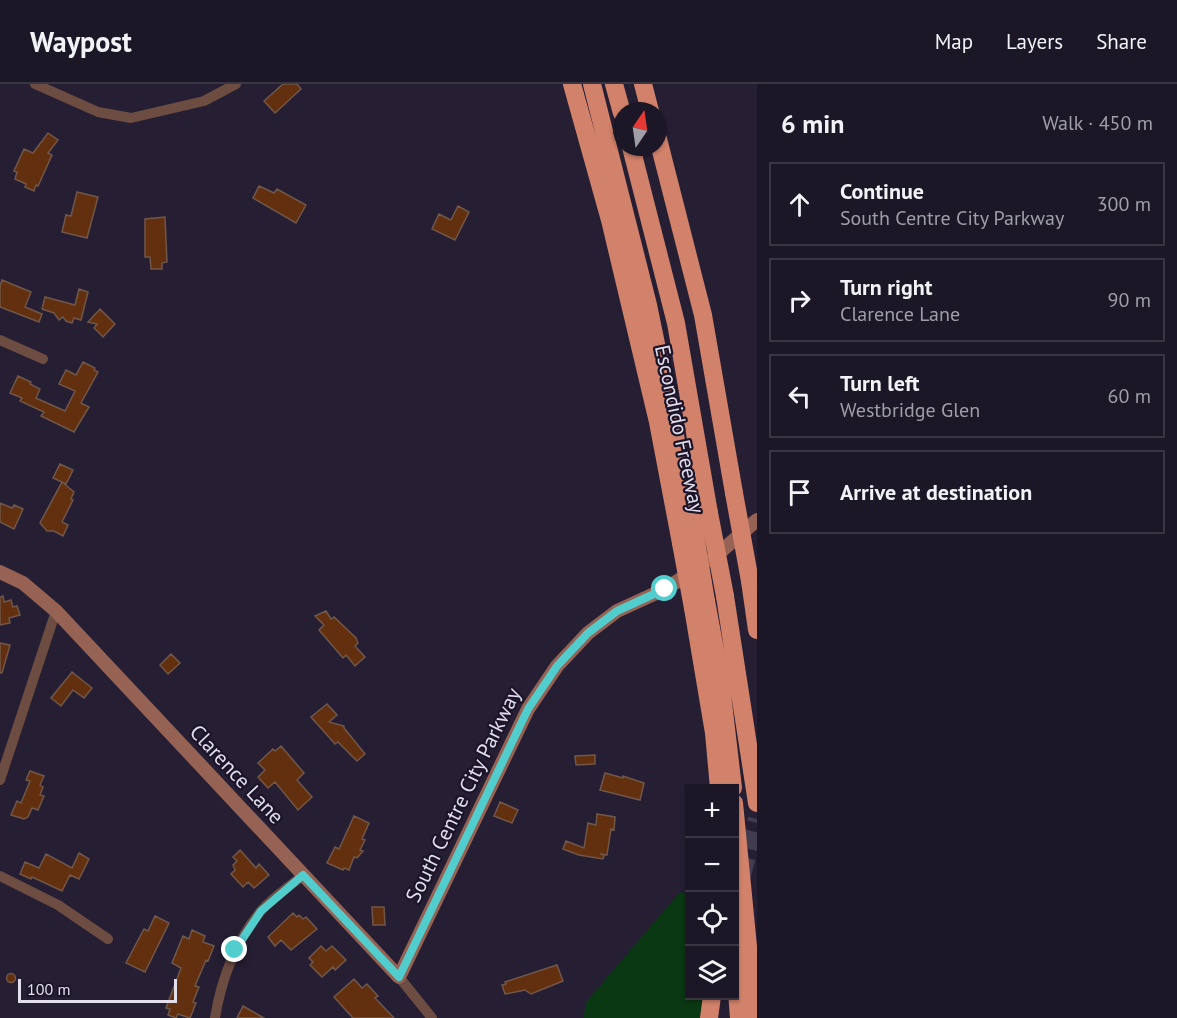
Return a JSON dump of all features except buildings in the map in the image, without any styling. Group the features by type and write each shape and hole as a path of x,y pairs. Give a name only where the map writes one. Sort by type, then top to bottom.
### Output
{"highway":[{"name":"Escondido Freeway","path":"572,84 610,220 658,422 681,543 700,605 719,784"},
{"path":"592,84 648,305 693,523 700,605 720,677 732,784"},
{"path":"614,84 619,102"},
{"path":"642,84 647,102"},
{"path":"633,156 676,323 725,596 757,803"},
{"name":"Escondido Freeway","path":"662,156 703,315 757,630"},
{"path":"738,838 755,1018"},
{"path":"709,1018 711,1000"},
{"path":"738,1000 739,1018"}],"street":[{"path":"35,84 98,112 131,118 204,101 236,84"},
{"path":"0,340 43,359"},
{"name":"South Centre City Parkway","path":"399,977 528,709 557,666 588,633 617,611 665,589 711,561 757,520"},
{"name":"Clarence Lane","path":"0,572 23,582 56,611 399,977 432,1018"},
{"path":"0,780 56,611"},
{"path":"215,1018 217,1002 235,950 261,911 303,875"},
{"path":"0,876 58,905 108,939"}],"green space":[{"path":"680,892 685,893 685,1000 705,1000 703,1018 583,1018 587,1001"}],"tunnel":[{"path":"742,875 757,819"}],"route":[{"path":"235,950 261,911 303,875 399,977 528,709 557,666 588,633 617,611 665,589"}]}
